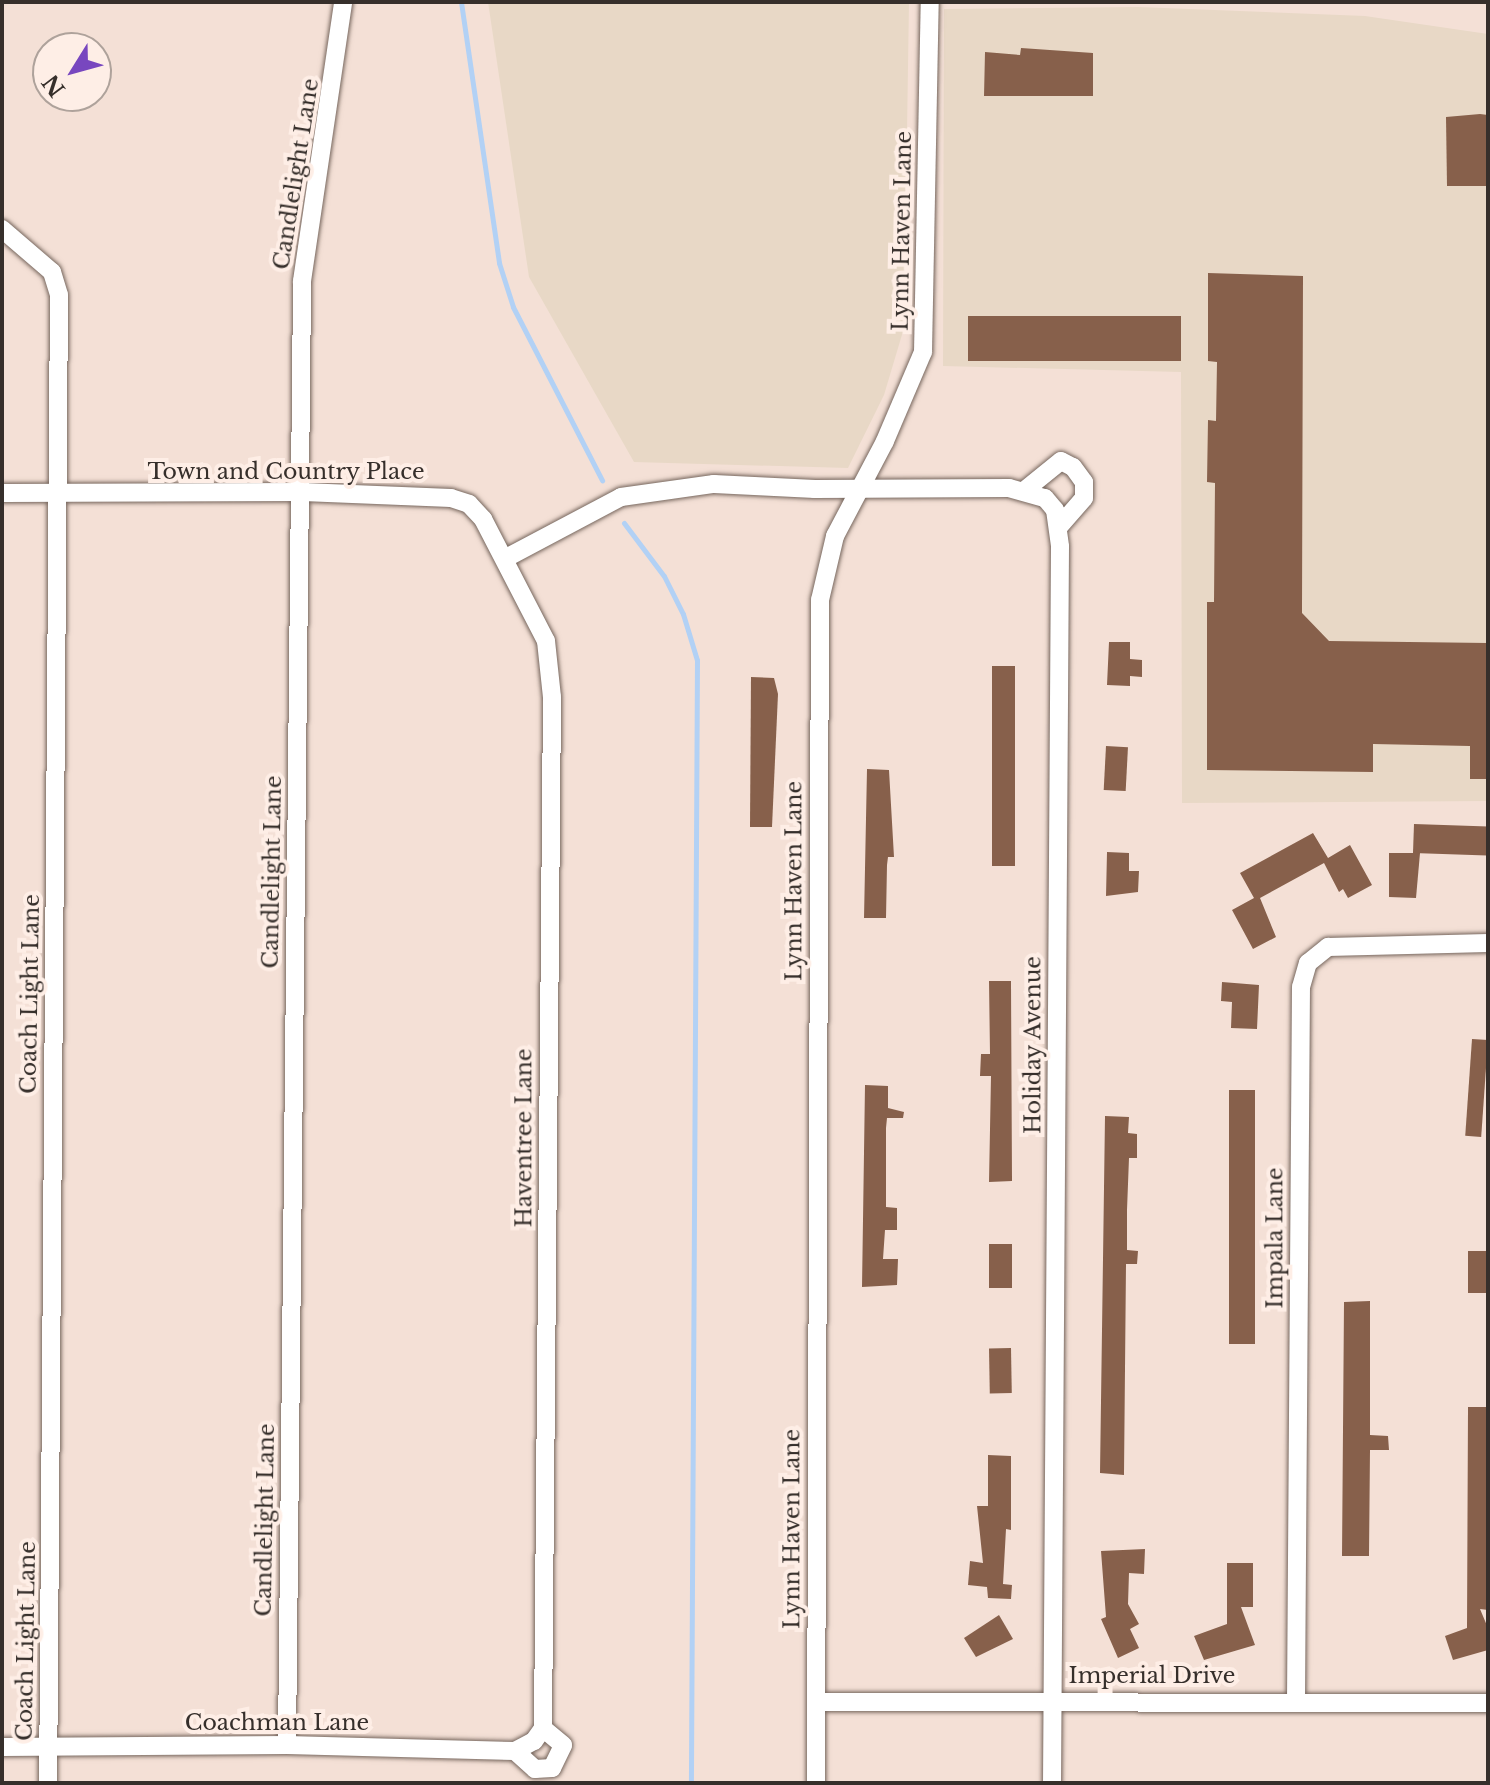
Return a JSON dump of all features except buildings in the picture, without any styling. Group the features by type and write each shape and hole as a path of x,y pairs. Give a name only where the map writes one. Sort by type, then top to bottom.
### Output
{"street":[{"name":"Candlelight Lane","path":"287,1745 303,492 302,281 343,2"},
{"name":"Lynn Haven Lane","path":"816,1783 820,600 835,536 923,352 930,2"},
{"name":"Coach Light Lane","path":"2,229 52,272 59,295 48,1783"},
{"path":"1025,490 1061,461 1073,467 1084,482 1084,498 1059,527"},
{"path":"506,558 621,497 657,489 714,484 1025,490 1045,498 1055,510 1059,527"},
{"name":"Town and Country Place","path":"2,493 57,496 303,492 427,495 469,504 506,558"},
{"name":"Holiday Avenue","path":"1052,1783 1059,527"},
{"name":"Haventree Lane","path":"506,558 546,641 551,664 543,1728"},
{"name":"Impala Lane","path":"1296,1701 1301,987 1308,963 1328,947 1488,943"},
{"name":"Imperial Drive","path":"816,1702 1488,1703"},
{"path":"543,1728 563,1745 552,1768 535,1769 515,1751 534,1741 543,1728"},
{"name":"Coachman Lane","path":"2,1747 287,1745 515,1751"}],"shaded area":[{"path":"488,2 909,2 904,328 884,395 848,468 634,462 529,277"},
{"path":"1138,7 1365,16 1488,34 1488,801 1182,803 1181,372 943,366 944,9"}],"waterway":[{"path":"461,2 499,263 513,307 602,480"},
{"path":"624,523 664,576 683,614 697,660 691,1783"}]}
